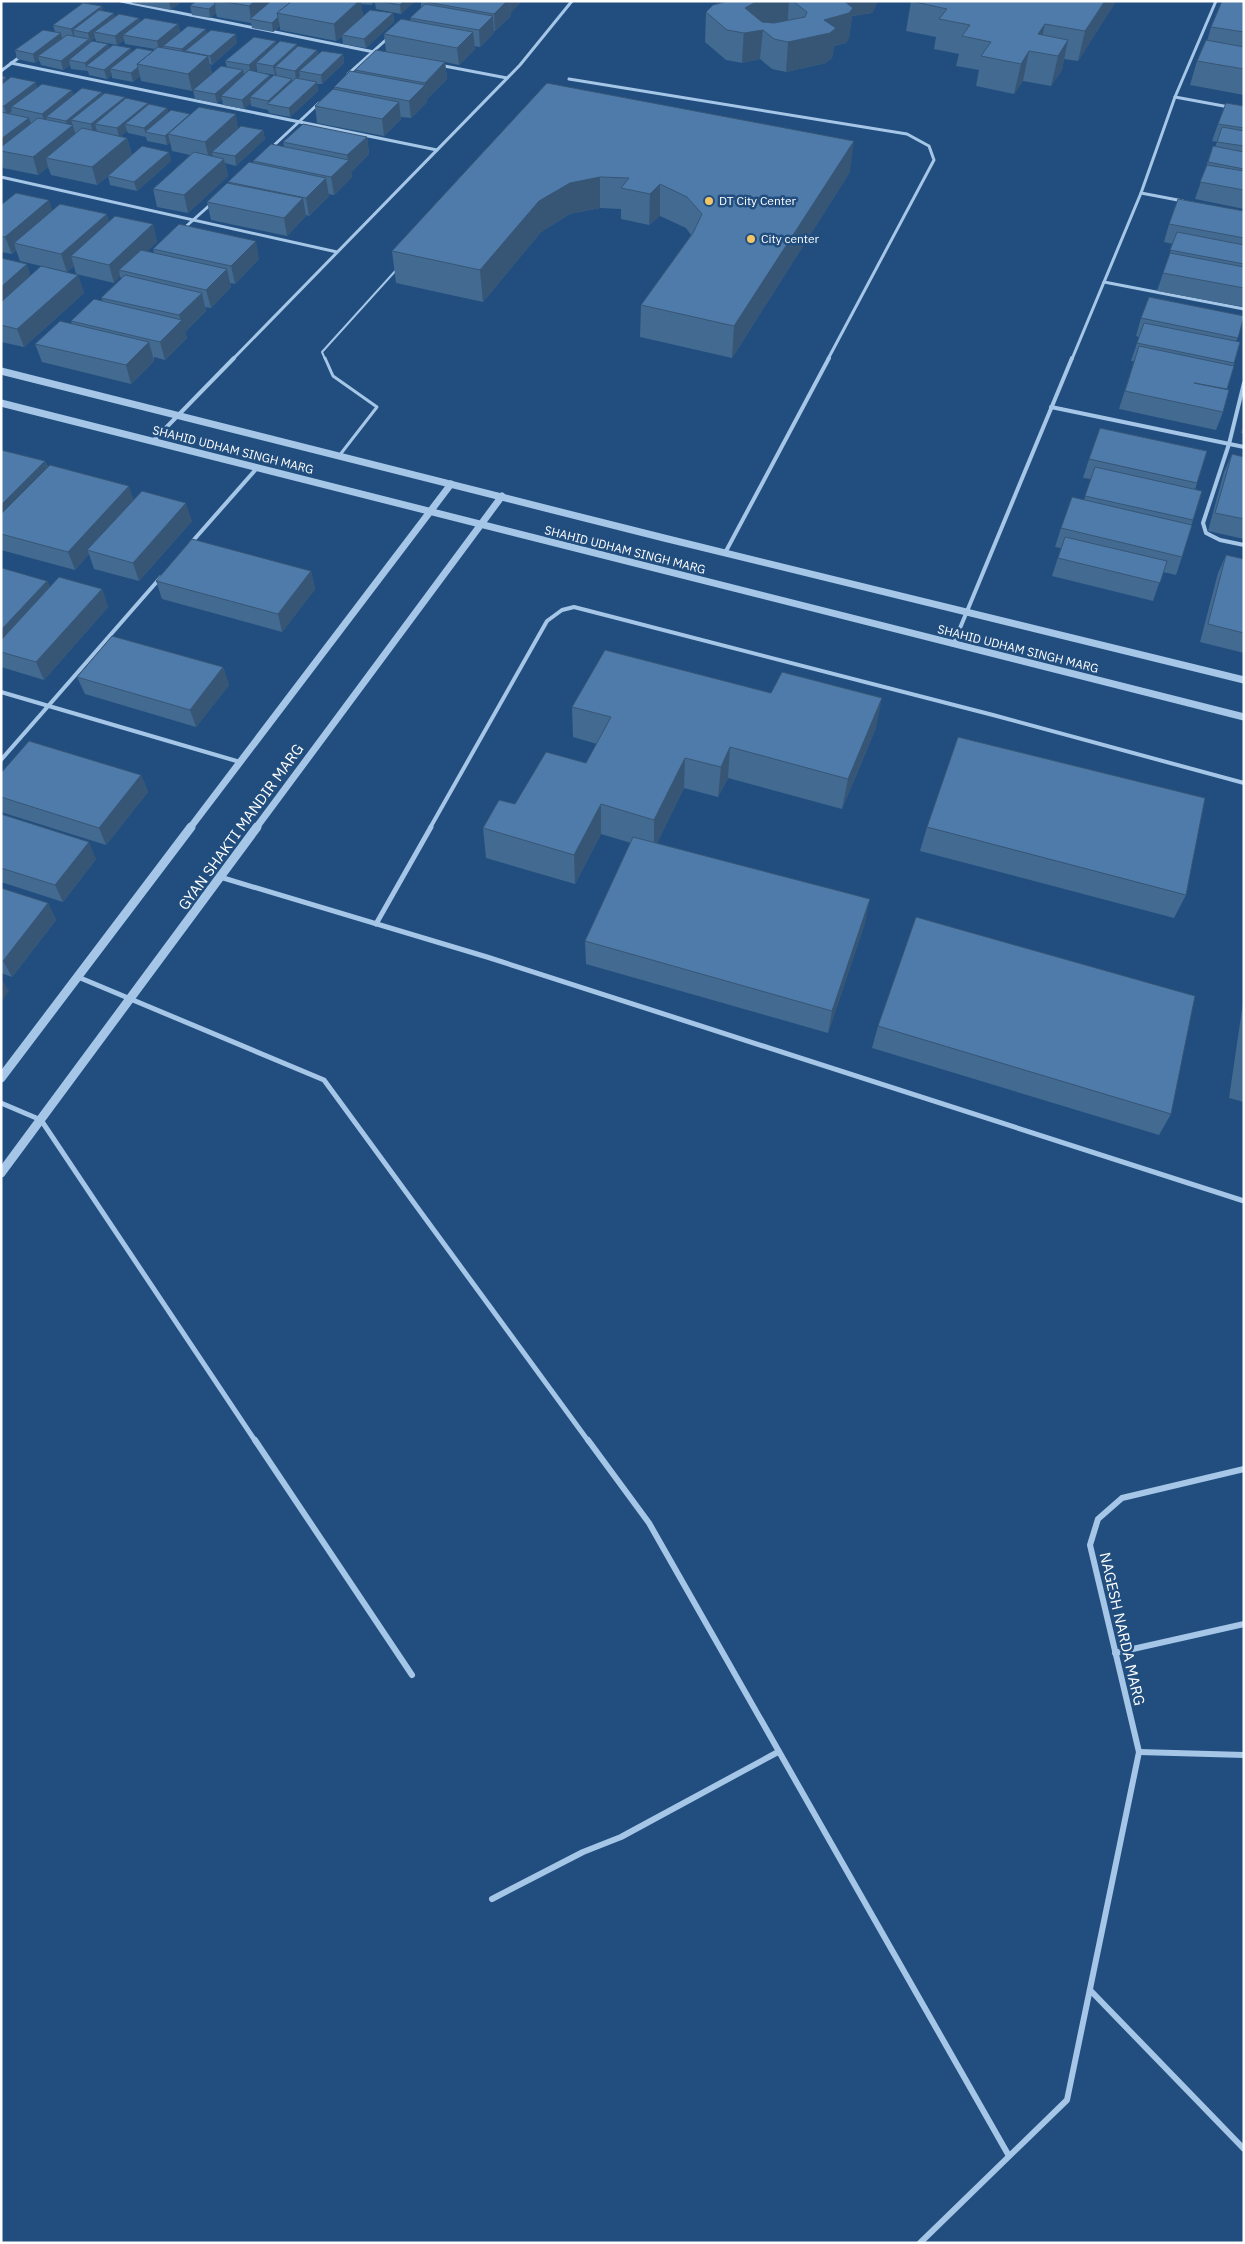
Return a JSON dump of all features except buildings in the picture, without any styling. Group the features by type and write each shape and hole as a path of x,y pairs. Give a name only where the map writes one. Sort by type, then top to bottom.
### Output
{"street":[{"path":"121,1 381,54"},
{"path":"153,441 520,65 572,1"},
{"path":"954,644 1141,193 1175,97 1216,1"},
{"path":"346,77 394,33"},
{"path":"1,71 26,52"},
{"path":"430,63 507,78"},
{"path":"11,64 437,150"},
{"path":"569,79 907,134 928,144 934,152 934,160 725,553"},
{"path":"264,154 326,96"},
{"path":"1175,97 1234,108"},
{"path":"1,177 337,252"},
{"path":"1141,193 1188,202"},
{"path":"179,233 214,200"},
{"path":"1104,282 1244,309"},
{"name":"SHAHID UDHAM SINGH MARG","path":"1,371 725,553 1244,680"},
{"path":"1244,383 1229,444 1202,523 1206,533 1220,540 1244,545"},
{"name":"SHAHID UDHAM SINGH MARG","path":"1,403 1244,717"},
{"path":"1051,407 1244,447"},
{"path":"185,550 257,468"},
{"path":"1,1078 451,484"},
{"name":"GYAN SHAKTI MANDIR MARG","path":"1,1173 502,496"},
{"path":"1,760 165,572"},
{"path":"376,924 547,621 562,610 574,607 983,712 1244,783"},
{"path":"1,692 240,762"},
{"path":"220,877 506,963 1244,1201"},
{"path":"78,977 324,1080 649,1523 1009,2156"},
{"path":"1,1103 41,1120 412,1675"},
{"name":"NAGESH NARDA MARG","path":"1138,1752 1090,1545 1098,1519 1122,1498 1244,1469"},
{"path":"1115,1653 1244,1624"},
{"path":"492,1899 583,1852 621,1837 778,1752"},
{"path":"920,2243 1067,2100 1138,1752 1244,1755"},
{"path":"1090,1990 1244,2148"}],"lane":[{"path":"339,456 377,407 334,376 322,352 402,264"}],"place":[{"name":"DT City Center","path":"709,201"},
{"name":"City center","path":"751,239"}]}
